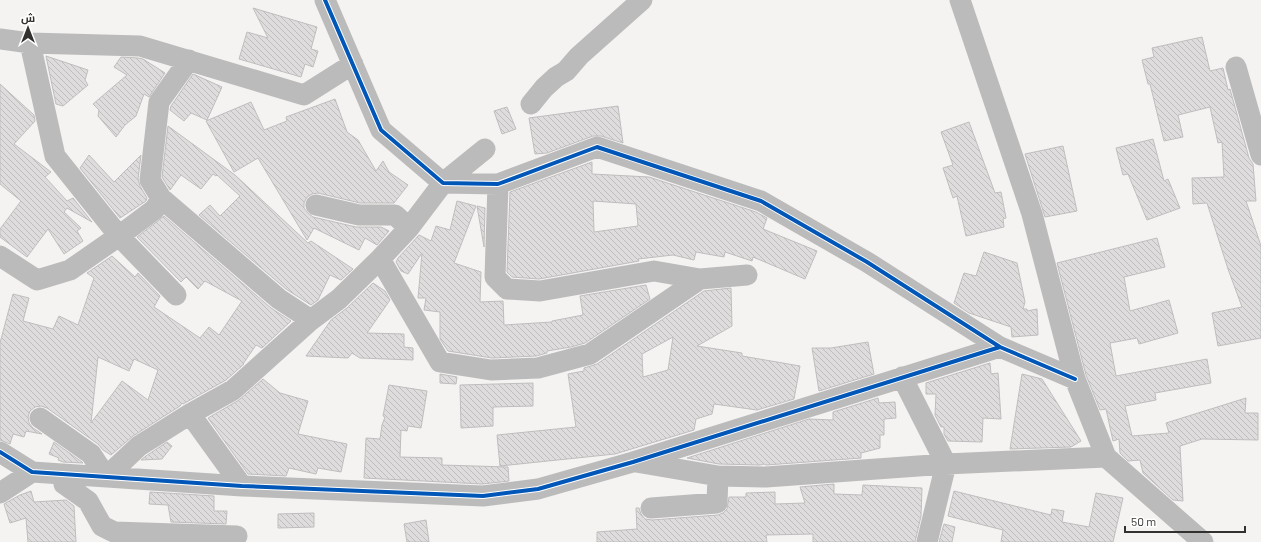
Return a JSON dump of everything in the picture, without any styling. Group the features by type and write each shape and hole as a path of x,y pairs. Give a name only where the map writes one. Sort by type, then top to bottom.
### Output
{"street":[{"path":"325,0 381,130 443,183 498,184 597,147 761,201 867,262 1000,347 1076,380"},
{"path":"531,104 544,88 556,77 566,71 579,56 642,0"},
{"path":"960,0 1032,214 1076,380 1106,457 1202,542"},
{"path":"0,39 30,43 140,46 304,95 352,64"},
{"path":"30,43 55,156 120,236 176,295"},
{"path":"188,60 160,102 150,180 161,198 279,299 310,320"},
{"path":"1236,67 1261,155"},
{"path":"106,477 140,446 190,414 233,390 310,320 339,299 409,228 443,183 485,149"},
{"path":"498,184 494,277 508,289 540,291 654,271 700,279 747,275"},
{"path":"0,256 37,280 70,270 120,236 155,209 161,198"},
{"path":"316,205 359,214 395,214 409,228"},
{"path":"380,259 440,362 491,370 538,368 590,354 700,279"},
{"path":"0,452 32,472 242,486 483,496 538,489 633,462 1000,347"},
{"path":"902,377 946,464 927,542"},
{"path":"190,414 242,486"},
{"path":"40,418 91,454 106,477"},
{"path":"633,462 718,476 766,477 946,464 1106,457"},
{"path":"0,494 32,472"},
{"path":"63,474 64,484 88,501 102,526 117,537 237,536"},
{"path":"651,508 717,503 718,476"}],"building":[{"path":"253,8 317,27 311,49 318,51 313,67 305,64 301,77 239,59 247,32 268,38"},
{"path":"1202,37 1210,71 1223,68 1228,90 1230,89 1249,158 1253,164 1256,201 1246,201 1261,246 1261,338 1218,346 1212,313 1242,307 1207,203 1193,204 1192,178 1224,177 1222,142 1218,143 1210,107 1178,115 1183,137 1164,141 1150,84 1148,84 1142,60 1154,57 1152,48"},
{"path":"46,56 88,70 85,80 88,85 63,106 56,104"},
{"path":"121,57 143,59 165,73 149,97 144,94 136,116 125,125 116,137 98,116 99,110 93,104 127,75 114,67"},
{"path":"193,74 222,87 207,120 191,113 184,121 170,110 171,106"},
{"path":"0,84 34,115 35,121 14,144 51,172 45,177 67,201 73,198 92,222 67,208 64,212 81,228 77,231 83,241 64,254 48,229 27,257 0,237 0,229 21,201 0,184"},
{"path":"335,99 347,132 358,140 376,171 383,161 389,172 408,185 394,203 360,203 318,193 307,197 304,203 304,208 313,217 356,227 381,227 389,231 377,245 365,238 359,250 314,228 307,240 258,158 234,172 206,121 251,102 264,130 287,121 286,117"},
{"path":"618,106 623,143 601,136 593,136 547,153 535,154 529,118"},
{"path":"507,107 516,129 502,134 494,111"},
{"path":"969,122 995,193 1001,192 1006,218 1003,219 1004,227 966,236 957,196 953,198 943,168 953,165 941,132"},
{"path":"168,126 235,175 308,243 311,241 353,269 341,280 330,275 318,300 311,305 286,289 199,215 210,205 220,216 240,196 217,175 216,176 213,174 201,189 181,175 170,190 162,177"},
{"path":"1153,139 1164,181 1168,179 1180,208 1147,220 1128,174 1123,175 1116,148"},
{"path":"1063,146 1077,211 1045,217 1025,154"},
{"path":"89,155 114,182 141,155 138,179 147,198 146,201 120,218 80,168"},
{"path":"592,162 592,174 649,177 756,212 767,218 763,229 817,251 805,279 753,257 752,261 725,252 724,257 696,252 694,260 673,255 638,259 639,261 539,279 512,277 507,272 510,192","holes":["593,201 636,204 638,226 594,232"]},
{"path":"457,201 476,206 454,263 481,272 480,302 503,301 504,325 552,322 583,315 580,296 646,285 650,299 585,343 571,347 547,351 547,353 536,356 492,358 448,351 440,339 440,312 424,310 426,298 418,298 422,253 408,274 401,271 396,262 419,235 431,241 436,226 450,230"},
{"path":"477,206 485,208 484,247"},
{"path":"164,216 271,308 291,321 262,348 256,345 244,364 226,380 183,404 182,403 180,406 133,436 111,455 47,408 41,406 35,407 30,411 28,417 29,423 33,428 42,434 26,431 24,437 13,434 10,444 0,440 0,343 13,294 29,298 23,321 53,329 59,316 78,325 94,278 87,273 112,256 135,277 138,273 160,296 154,307 200,338 209,327 219,335 242,301 205,281 198,289 186,277 181,282 137,237","holes":["98,357 129,371 134,359 158,370 148,400 122,381 91,423"]},
{"path":"1157,238 1165,267 1124,277 1130,311 1169,300 1178,333 1139,344 1137,338 1110,343 1116,376 1207,359 1211,383 1155,393 1156,400 1125,406 1132,436 1169,433 1166,423 1246,398 1245,413 1258,413 1258,440 1202,439 1180,446 1183,501 1173,500 1143,473 1140,460 1128,461 1120,453 1119,439 1113,441 1106,409 1100,410 1086,375 1057,263"},
{"path":"984,252 1017,263 1025,302 1023,309 1027,309 1027,311 1037,309 1038,335 1012,337 1011,327 969,313 954,303 964,273 976,276"},
{"path":"373,283 385,291 390,300 367,333 404,334 404,347 413,348 413,360 360,358 352,353 348,358 306,356 331,320 347,308"},
{"path":"731,288 732,326 697,346 742,353 742,356 800,366 794,399 757,410 714,404 712,414 696,419 694,430 615,454 500,466 497,435 576,427 568,374 584,371 584,368 597,364 704,291","holes":["673,337 668,370 643,377 642,354"]},
{"path":"868,342 874,374 819,391 812,348 831,348"},
{"path":"990,363 991,374 998,373 1001,419 983,418 982,442 948,441 944,434 944,427 941,427 935,415 936,394 926,394 926,383"},
{"path":"440,374 457,377 456,384 440,383"},
{"path":"1022,374 1042,379 1081,441 1071,447 1010,449"},
{"path":"263,379 280,393 308,401 298,434 347,444 341,472 318,468 316,474 289,468 286,476 248,474 208,418 239,400"},
{"path":"533,383 533,406 493,407 493,426 461,428 460,385"},
{"path":"389,385 427,391 421,428 408,426 407,431 401,430 400,457 442,458 442,465 508,467 509,481 482,484 364,478 366,438 380,439 385,417 383,416"},
{"path":"878,398 879,403 895,402 896,418 884,419 884,435 880,435 880,448 861,453 861,458 760,465 719,464 687,458 809,419 833,420 833,412"},
{"path":"54,442 83,463 63,462 58,460 59,458 49,454"},
{"path":"167,442 172,446 162,459 141,460 146,456"},
{"path":"834,484 834,494 862,495 863,485 922,488 921,516 915,542 813,542 813,534 766,535 767,542 597,542 597,532 637,529 636,508 639,508 645,519 652,520 718,515 727,509 729,497 746,497 746,493 775,492 775,504 805,503 800,487"},
{"path":"31,491 34,502 66,500 74,506 76,542 28,542 26,518 10,523 4,504"},
{"path":"954,491 1051,515 1052,509 1064,511 1062,522 1089,527 1096,493 1123,498 1113,542 1001,542 1003,530 948,516"},
{"path":"150,492 214,496 214,511 227,511 226,524 171,522 168,505 149,504"},
{"path":"314,513 314,527 278,528 278,514"},
{"path":"426,520 429,542 407,542 404,524"},
{"path":"944,524 955,527 952,542 939,542"}],"cycle path":[{"path":"325,0 381,130 443,183 498,184 597,147 761,201 867,262 1000,347"},
{"path":"0,452 32,472 242,486 483,496 538,489 633,462 1000,347 1075,379"}]}
